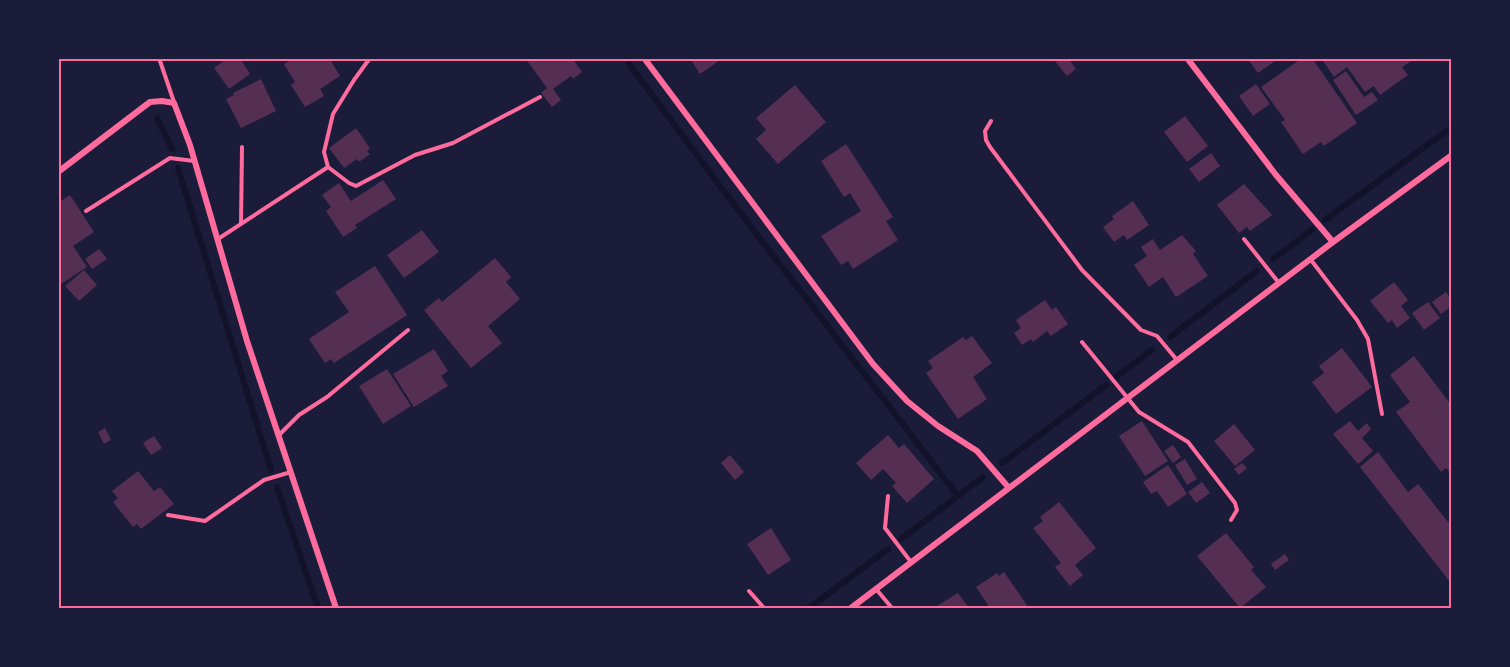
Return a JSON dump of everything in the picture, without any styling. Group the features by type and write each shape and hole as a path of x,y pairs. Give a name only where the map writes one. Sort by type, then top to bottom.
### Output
{"street":[{"path":"644,58 873,364 908,401 938,426 977,451 1009,488"},
{"path":"1187,58 1276,175 1333,242"},
{"path":"58,172 150,102 174,103 195,161 279,436 336,609"},
{"path":"851,609 1333,242 1452,155"}],"lane":[{"path":"159,58 174,103"},
{"path":"370,58 333,114 324,152 328,167 356,186 415,156 453,143 540,96"},
{"path":"991,121 985,131 986,140 1082,270 1141,330 1157,336 1178,360"},
{"path":"241,224 242,147"},
{"path":"86,211 170,158 195,161"},
{"path":"217,239 328,167"},
{"path":"1244,239 1280,283"},
{"path":"1311,260 1357,320 1368,339 1382,414"},
{"path":"279,436 299,415 327,397 408,330"},
{"path":"1082,342 1139,412 1188,442 1235,503 1237,510 1231,520"},
{"path":"168,515 205,521 264,480 291,472"},
{"path":"888,496 885,528 912,562"},
{"path":"876,589 892,609"},
{"path":"750,591 764,609"}],"building":[{"path":"228,58 240,58 250,74 229,89 214,68"},
{"path":"293,58 310,60 329,58 340,76 320,89 324,96 305,107 291,85 295,82 284,64"},
{"path":"525,58 572,58 582,72 573,79 571,76 553,89 561,100 552,107 541,93 547,88"},
{"path":"690,58 723,58 700,74"},
{"path":"1068,58 1076,69 1067,76 1054,60"},
{"path":"1247,58 1279,58 1258,73"},
{"path":"1302,58 1312,58 1357,123 1324,146 1321,142 1303,154 1281,122 1285,120 1261,87"},
{"path":"1321,58 1409,58 1411,61 1402,67 1408,75 1380,95 1374,86 1365,92 1347,67 1334,77"},
{"path":"1346,71 1364,97 1372,92 1378,100 1356,115 1333,80"},
{"path":"261,79 276,111 241,128 226,99"},
{"path":"1256,84 1270,104 1253,116 1239,96"},
{"path":"795,85 826,122 778,164 756,139 766,130 756,118"},
{"path":"1185,116 1208,146 1187,162 1164,132"},
{"path":"356,128 370,148 367,151 370,154 359,162 357,159 344,168 329,148"},
{"path":"846,144 893,217 886,221 898,240 853,269 848,261 841,265 821,236 861,211 850,193 844,197 821,161"},
{"path":"1211,153 1220,166 1199,182 1189,169"},
{"path":"383,180 396,199 355,225 357,228 343,237 326,211 331,207 322,195 339,183 351,201"},
{"path":"1244,184 1272,215 1250,231 1247,227 1239,233 1217,205"},
{"path":"70,195 94,232 73,246 87,267 58,286 58,203"},
{"path":"1133,201 1149,225 1127,240 1124,235 1114,242 1103,227 1114,219 1112,216"},
{"path":"422,230 439,252 404,278 387,255"},
{"path":"1182,235 1196,251 1193,254 1208,276 1176,297 1163,277 1149,287 1134,265 1147,256 1141,247 1153,239 1160,250"},
{"path":"99,249 107,259 92,269 85,259"},
{"path":"495,258 511,277 506,282 520,299 488,326 502,343 471,368 424,310 439,298 442,302"},
{"path":"375,266 407,315 334,363 331,359 325,363 309,339 349,312 335,292"},
{"path":"84,270 97,285 79,301 65,286"},
{"path":"1394,282 1408,300 1401,306 1410,318 1397,328 1392,320 1388,323 1370,301"},
{"path":"1446,292 1452,300 1452,306 1441,314 1432,302"},
{"path":"1045,300 1052,310 1056,307 1068,324 1051,336 1047,331 1033,342 1031,339 1022,345 1014,333 1021,328 1016,320"},
{"path":"1428,302 1440,318 1424,330 1412,313"},
{"path":"972,336 992,363 973,377 987,399 958,419 926,373 933,368 928,361 963,337 966,340"},
{"path":"1342,348 1372,387 1336,414 1312,382 1324,373 1319,366"},
{"path":"434,349 448,371 441,376 448,386 414,407 393,374"},
{"path":"1414,356 1452,406 1452,475 1446,468 1441,472 1396,412 1410,402 1390,375"},
{"path":"387,369 411,406 383,424 359,386"},
{"path":"1142,421 1168,461 1145,476 1119,436"},
{"path":"1350,421 1358,431 1367,423 1371,429 1362,438 1373,451 1358,464 1333,434"},
{"path":"1234,424 1255,450 1235,466 1214,441"},
{"path":"105,428 111,440 104,444 98,432"},
{"path":"888,435 899,448 904,444 934,479 907,503 892,486 896,483 883,469 871,480 856,463"},
{"path":"154,436 162,448 151,455 143,443"},
{"path":"1173,445 1181,457 1173,463 1164,451"},
{"path":"1378,452 1408,492 1418,484 1452,527 1452,581 1450,582 1360,467"},
{"path":"730,455 744,472 735,480 721,463"},
{"path":"1185,459 1197,479 1187,485 1175,465"},
{"path":"1242,463 1247,468 1239,475 1234,469"},
{"path":"1168,465 1187,494 1168,507 1157,491 1151,494 1143,482"},
{"path":"138,471 154,491 160,487 174,504 141,529 137,524 133,527 113,502 118,498 112,491"},
{"path":"1202,482 1210,493 1196,503 1188,492"},
{"path":"1059,502 1096,548 1075,565 1083,575 1070,586 1055,567 1061,563 1033,528 1043,521 1040,517"},
{"path":"771,528 791,560 768,575 747,544"},
{"path":"1226,533 1254,567 1251,570 1266,587 1240,608 1197,556"},
{"path":"1285,554 1289,560 1275,570 1271,564"},
{"path":"1004,572 1029,608 990,608 976,587 997,573 999,576"},
{"path":"958,593 969,608 934,608"}],"waterway":[{"path":"629,64 958,496"},
{"path":"157,118 172,149"},
{"path":"1325,220 1452,127"},
{"path":"178,168 271,470"},
{"path":"1273,259 1312,230"},
{"path":"1170,337 1257,271"},
{"path":"1116,377 1152,350"},
{"path":"1002,463 1106,385"},
{"path":"901,539 983,477"},
{"path":"277,487 318,608"},
{"path":"809,608 888,549"}]}
